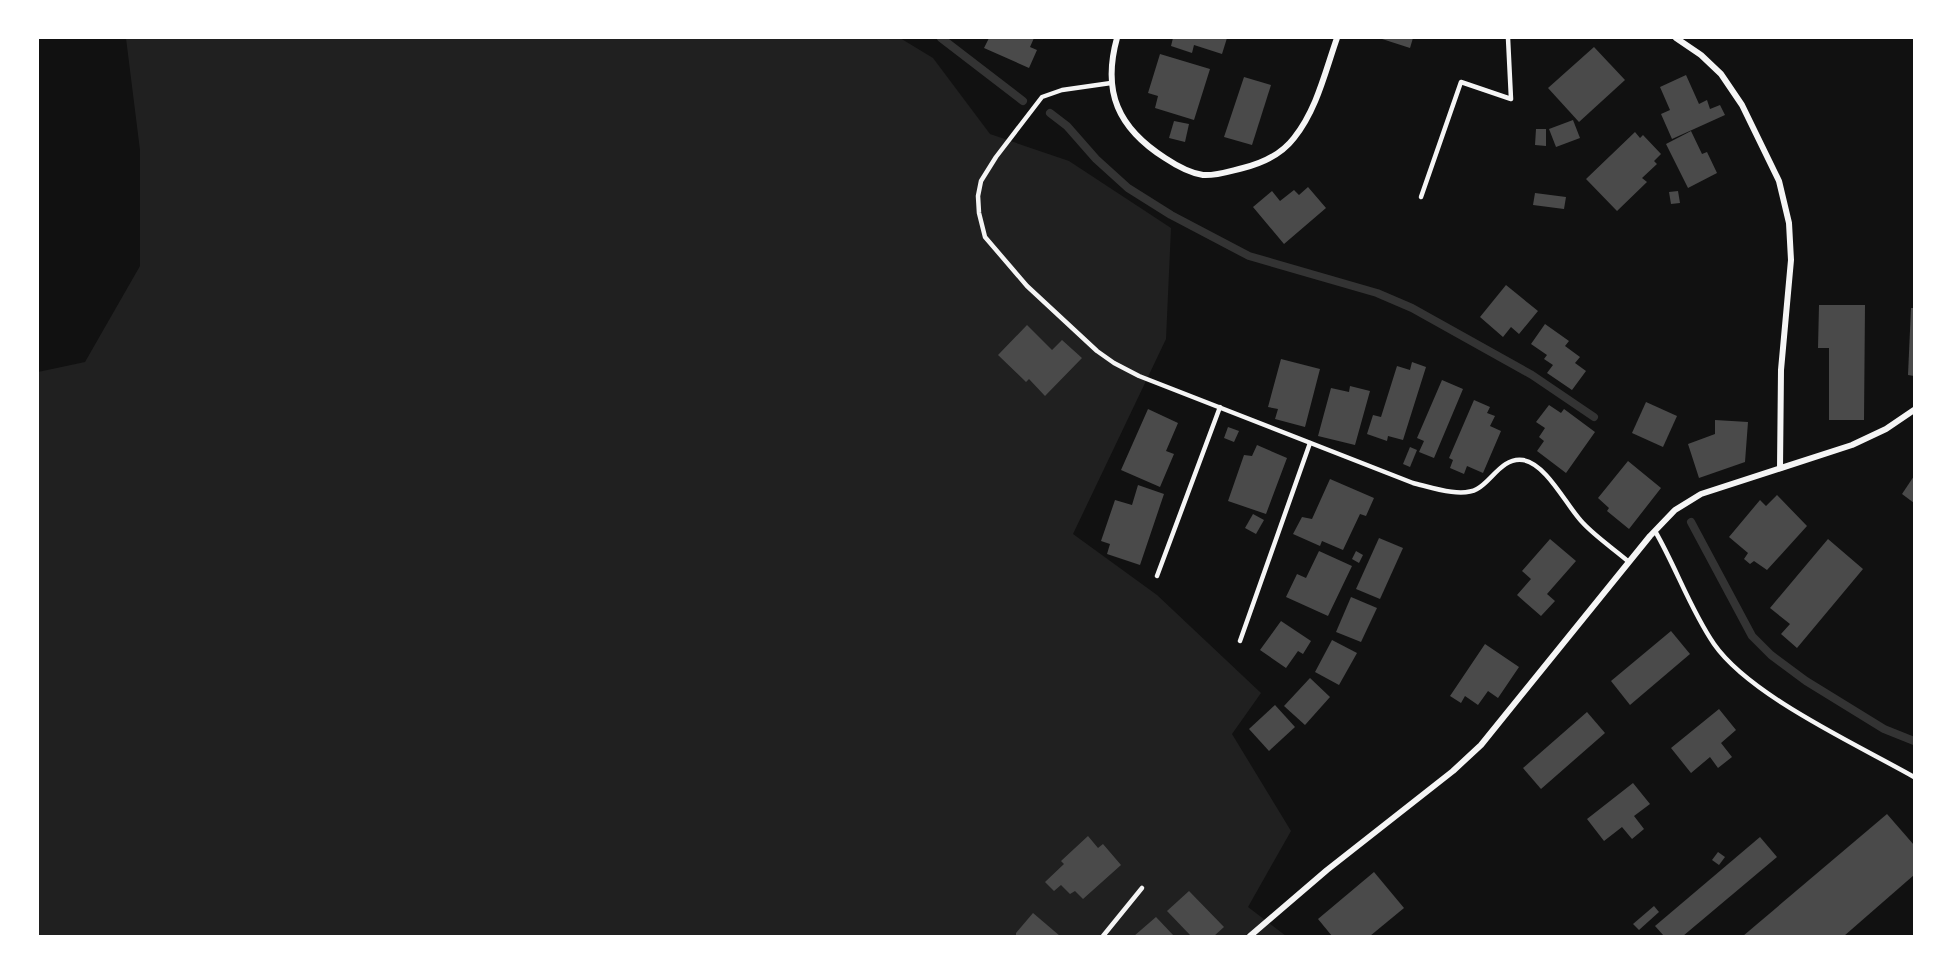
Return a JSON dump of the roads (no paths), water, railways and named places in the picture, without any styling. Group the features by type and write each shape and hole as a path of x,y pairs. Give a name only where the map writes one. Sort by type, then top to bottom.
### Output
{"street":[{"path":"1117,38 1111,58 1111,83 1121,114 1132,132 1156,152 1184,170 1202,175 1219,174 1261,163 1277,155 1293,139 1314,107 1337,38"},
{"path":"1676,38 1701,55 1721,74 1742,105 1779,181 1789,223 1791,260 1781,370 1780,468"},
{"path":"1250,936 1327,870 1453,771 1481,745 1629,562 1675,510 1701,494 1852,445 1886,429 1914,410"}],"lane":[{"path":"1421,197 1461,82 1511,99 1508,38"},
{"path":"1111,83 1062,90 1042,97 981,181 978,196 985,237 1027,286 1069,327 1113,363 1139,376 1413,483 1449,492 1477,489 1496,470 1514,461 1525,460 1535,466 1555,486 1584,524 1629,562"},
{"path":"1157,576 1220,407"},
{"path":"1240,641 1310,444"},
{"path":"1655,531 1715,645 1741,672 1804,716 1914,777"},
{"path":"1103,936 1142,888"},
{"path":"1108,931 1113,936"}],"waterway":[{"path":"941,38 1023,101"},
{"path":"1050,113 1067,126 1096,159 1128,188 1171,215 1249,256 1377,293 1412,308 1532,375 1594,417"},
{"path":"1691,522 1752,636 1771,655 1806,681 1884,729 1914,741"}]}
